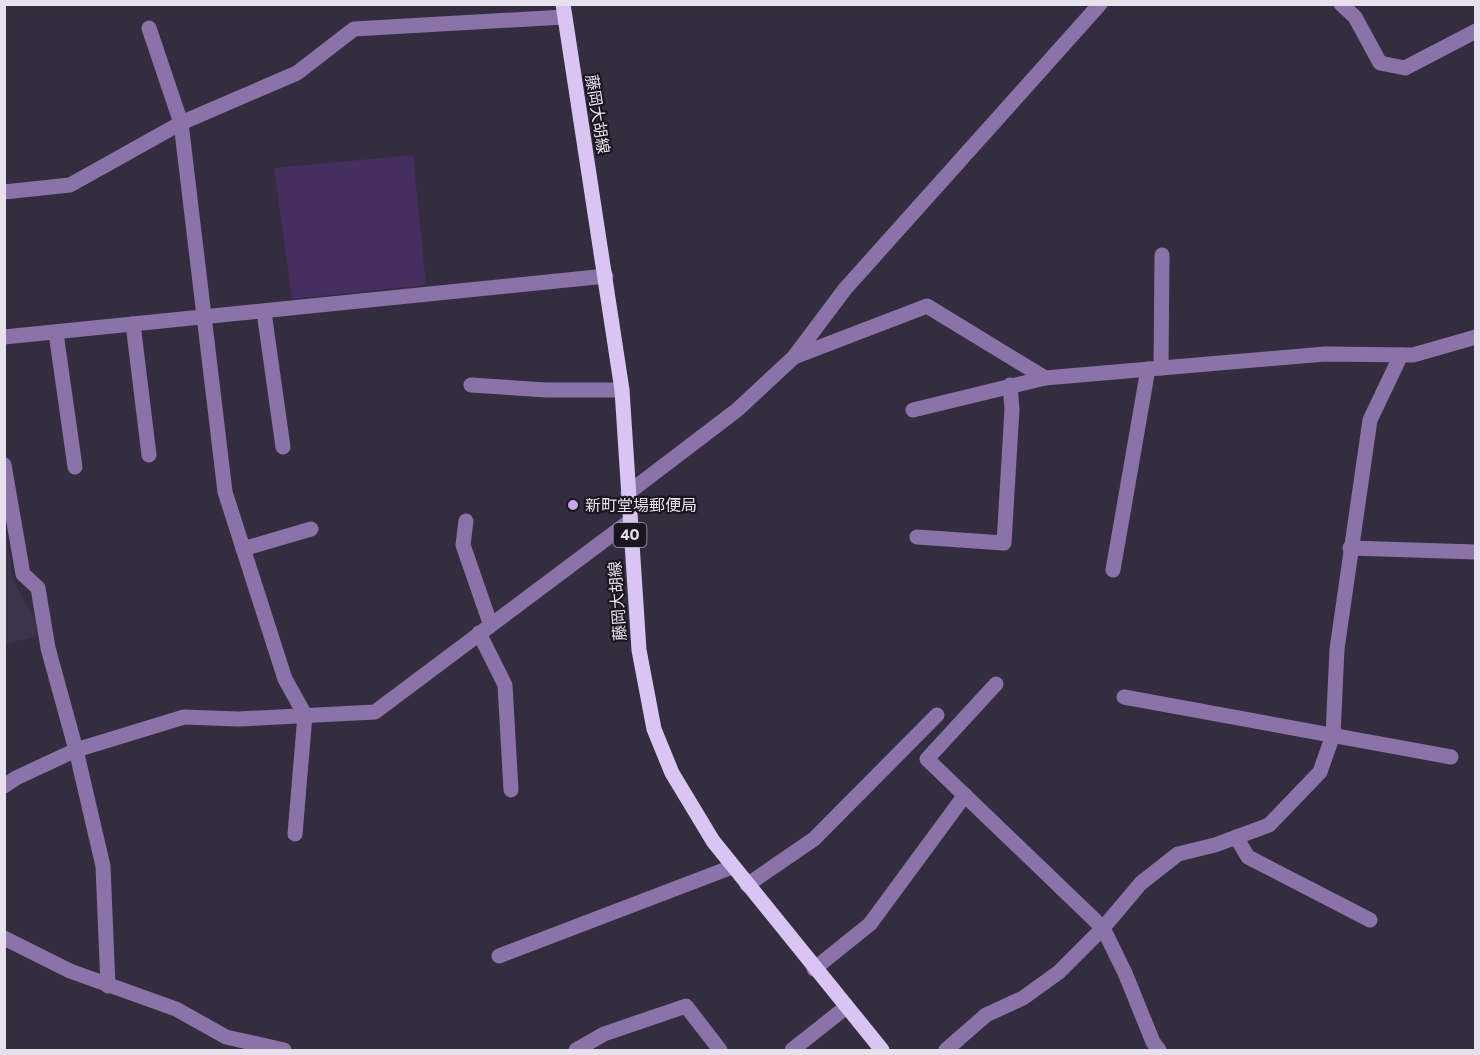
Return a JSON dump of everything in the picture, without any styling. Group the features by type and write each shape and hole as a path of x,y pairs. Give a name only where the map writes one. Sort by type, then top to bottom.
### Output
{"main road":[{"name":"藤岡大胡線","path":"564,11 622,390 639,650 654,729 672,773 712,841 845,1008 882,1050"}],"street":[{"path":"628,493 737,410 794,357 845,289 1100,4"},
{"path":"1341,4 1355,17 1380,63 1405,68 1476,31"},
{"path":"4,192 70,185 181,123 297,73 354,29 564,11"},
{"path":"149,28 181,123 225,492 285,679 305,715 295,834"},
{"path":"1113,570 1154,368 1162,255"},
{"path":"4,337 606,276"},
{"path":"794,357 927,306 1046,378"},
{"path":"264,312 283,447"},
{"path":"133,324 149,455"},
{"path":"56,333 75,467"},
{"path":"913,410 1046,378 1325,354 1413,355 1476,337"},
{"path":"946,1050 986,1015 1023,998 1059,972 1103,928 1142,883 1178,854 1215,845 1269,825 1320,772 1333,735 1336,649 1370,420 1401,355"},
{"path":"471,385 546,390 622,390"},
{"path":"917,537 1004,543 1012,409 1010,385"},
{"path":"4,465 23,574 38,588 48,648 76,750 103,866 108,986"},
{"path":"4,786 76,750 184,717 239,719 375,712 630,521"},
{"path":"466,522 463,545 485,628 505,685 511,790"},
{"path":"243,549 311,529"},
{"path":"1350,548 1476,552"},
{"path":"996,684 927,759 1103,928 1125,973 1153,1042 1159,1050"},
{"path":"1124,697 1451,757"},
{"path":"747,885 814,839 937,715"},
{"path":"814,969 870,924 965,795"},
{"path":"1236,837 1248,857 1370,920"},
{"path":"499,957 732,867"},
{"path":"4,938 70,971 176,1009 229,1044 284,1050"},
{"path":"576,1050 604,1034 687,1006 720,1050"},
{"path":"792,1050 845,1008"}],"shaded area":[{"path":"413,155 426,285 292,299 274,168"},
{"path":"5,525 13,581 35,619 37,636 5,644"}],"place":[{"name":"新町堂場郵便局","path":"573,505"}]}
